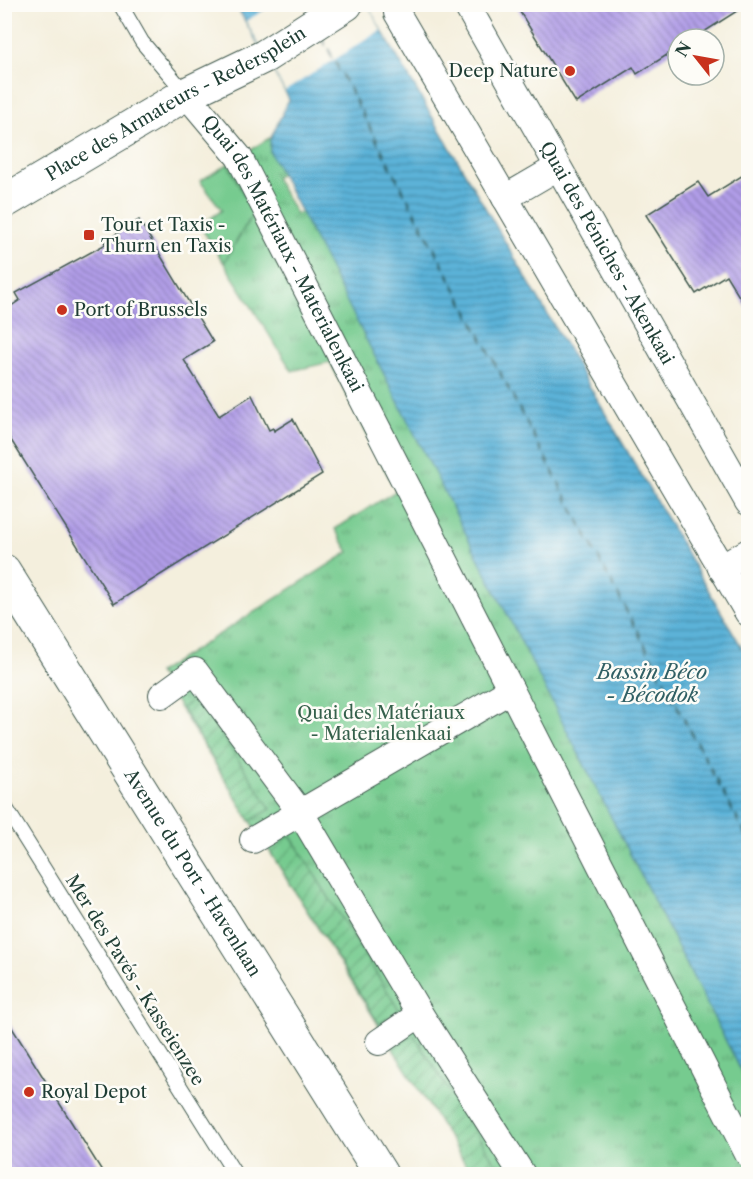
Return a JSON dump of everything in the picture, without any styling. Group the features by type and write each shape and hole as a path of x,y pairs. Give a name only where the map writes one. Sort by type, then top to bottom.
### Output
{"street":[{"name":"Place des Armateurs - Redersplein","path":"4,202 186,94 265,56 346,4"},
{"name":"Quai des Péniches - Akenkaai","path":"466,4 748,502"},
{"path":"397,13 748,614"},
{"name":"Quai des Matériaux - Materialenkaai","path":"186,94 239,157 748,1154"},
{"path":"505,198 558,167"},
{"path":"721,568 748,552"},
{"name":"Avenue du Port - Havenlaan","path":"4,571 381,1174"},
{"path":"162,695 195,671 300,812 420,1014 522,1174"},
{"path":"253,840 511,690"},
{"path":"379,1042 420,1014"}],"lane":[{"path":"120,4 142,42 186,94"},
{"name":"Mer des Pavés - Kasseienzee","path":"4,805 235,1174"}],"green space":[{"name":"Quai des Matériaux - Materialenkaai","path":"271,137 270,152 282,173 275,178 296,214 302,212 748,1084 748,1174 472,1174 158,673 349,552 335,529 396,491 330,362 292,371 224,263 253,213 228,164"},
{"path":"228,164 253,213 224,263 200,226 222,210 200,181"},
{"path":"197,698 271,809 250,821 182,708"},
{"path":"290,835 399,1010 379,1024 267,847"},
{"path":"414,1035 502,1174 472,1174 393,1049"}],"water":[{"name":"Bassin Béco - Bécodok","path":"236,5 367,5 748,658 748,1084 270,152 270,140 289,99"}],"pier":[{"path":"367,4 381,30 285,91 246,21 273,5"}],"building":[{"path":"515,4 748,4 712,27 666,27 666,56 637,74 633,67 576,103"},
{"path":"748,172 748,311 726,275 696,294 646,215 698,182 708,197"},
{"path":"139,220 213,342 184,360 219,416 252,395 269,430 273,428 274,431 293,419 322,474 114,604 4,429 4,311 20,300 16,293 106,244 104,242"},
{"name":"Royal Depot","path":"4,1015 104,1174 4,1174"}],"ferry route":[{"path":"304,4 308,11"},
{"path":"322,36 748,838"},
{"path":"322,39 748,841"}],"place":[{"name":"Deep Nature","path":"570,71"},
{"name":"Tour et Taxis - Thurn en Taxis","path":"89,235"},
{"name":"Port of Brussels","path":"62,310"},
{"name":"Royal Depot","path":"29,1092"}]}
